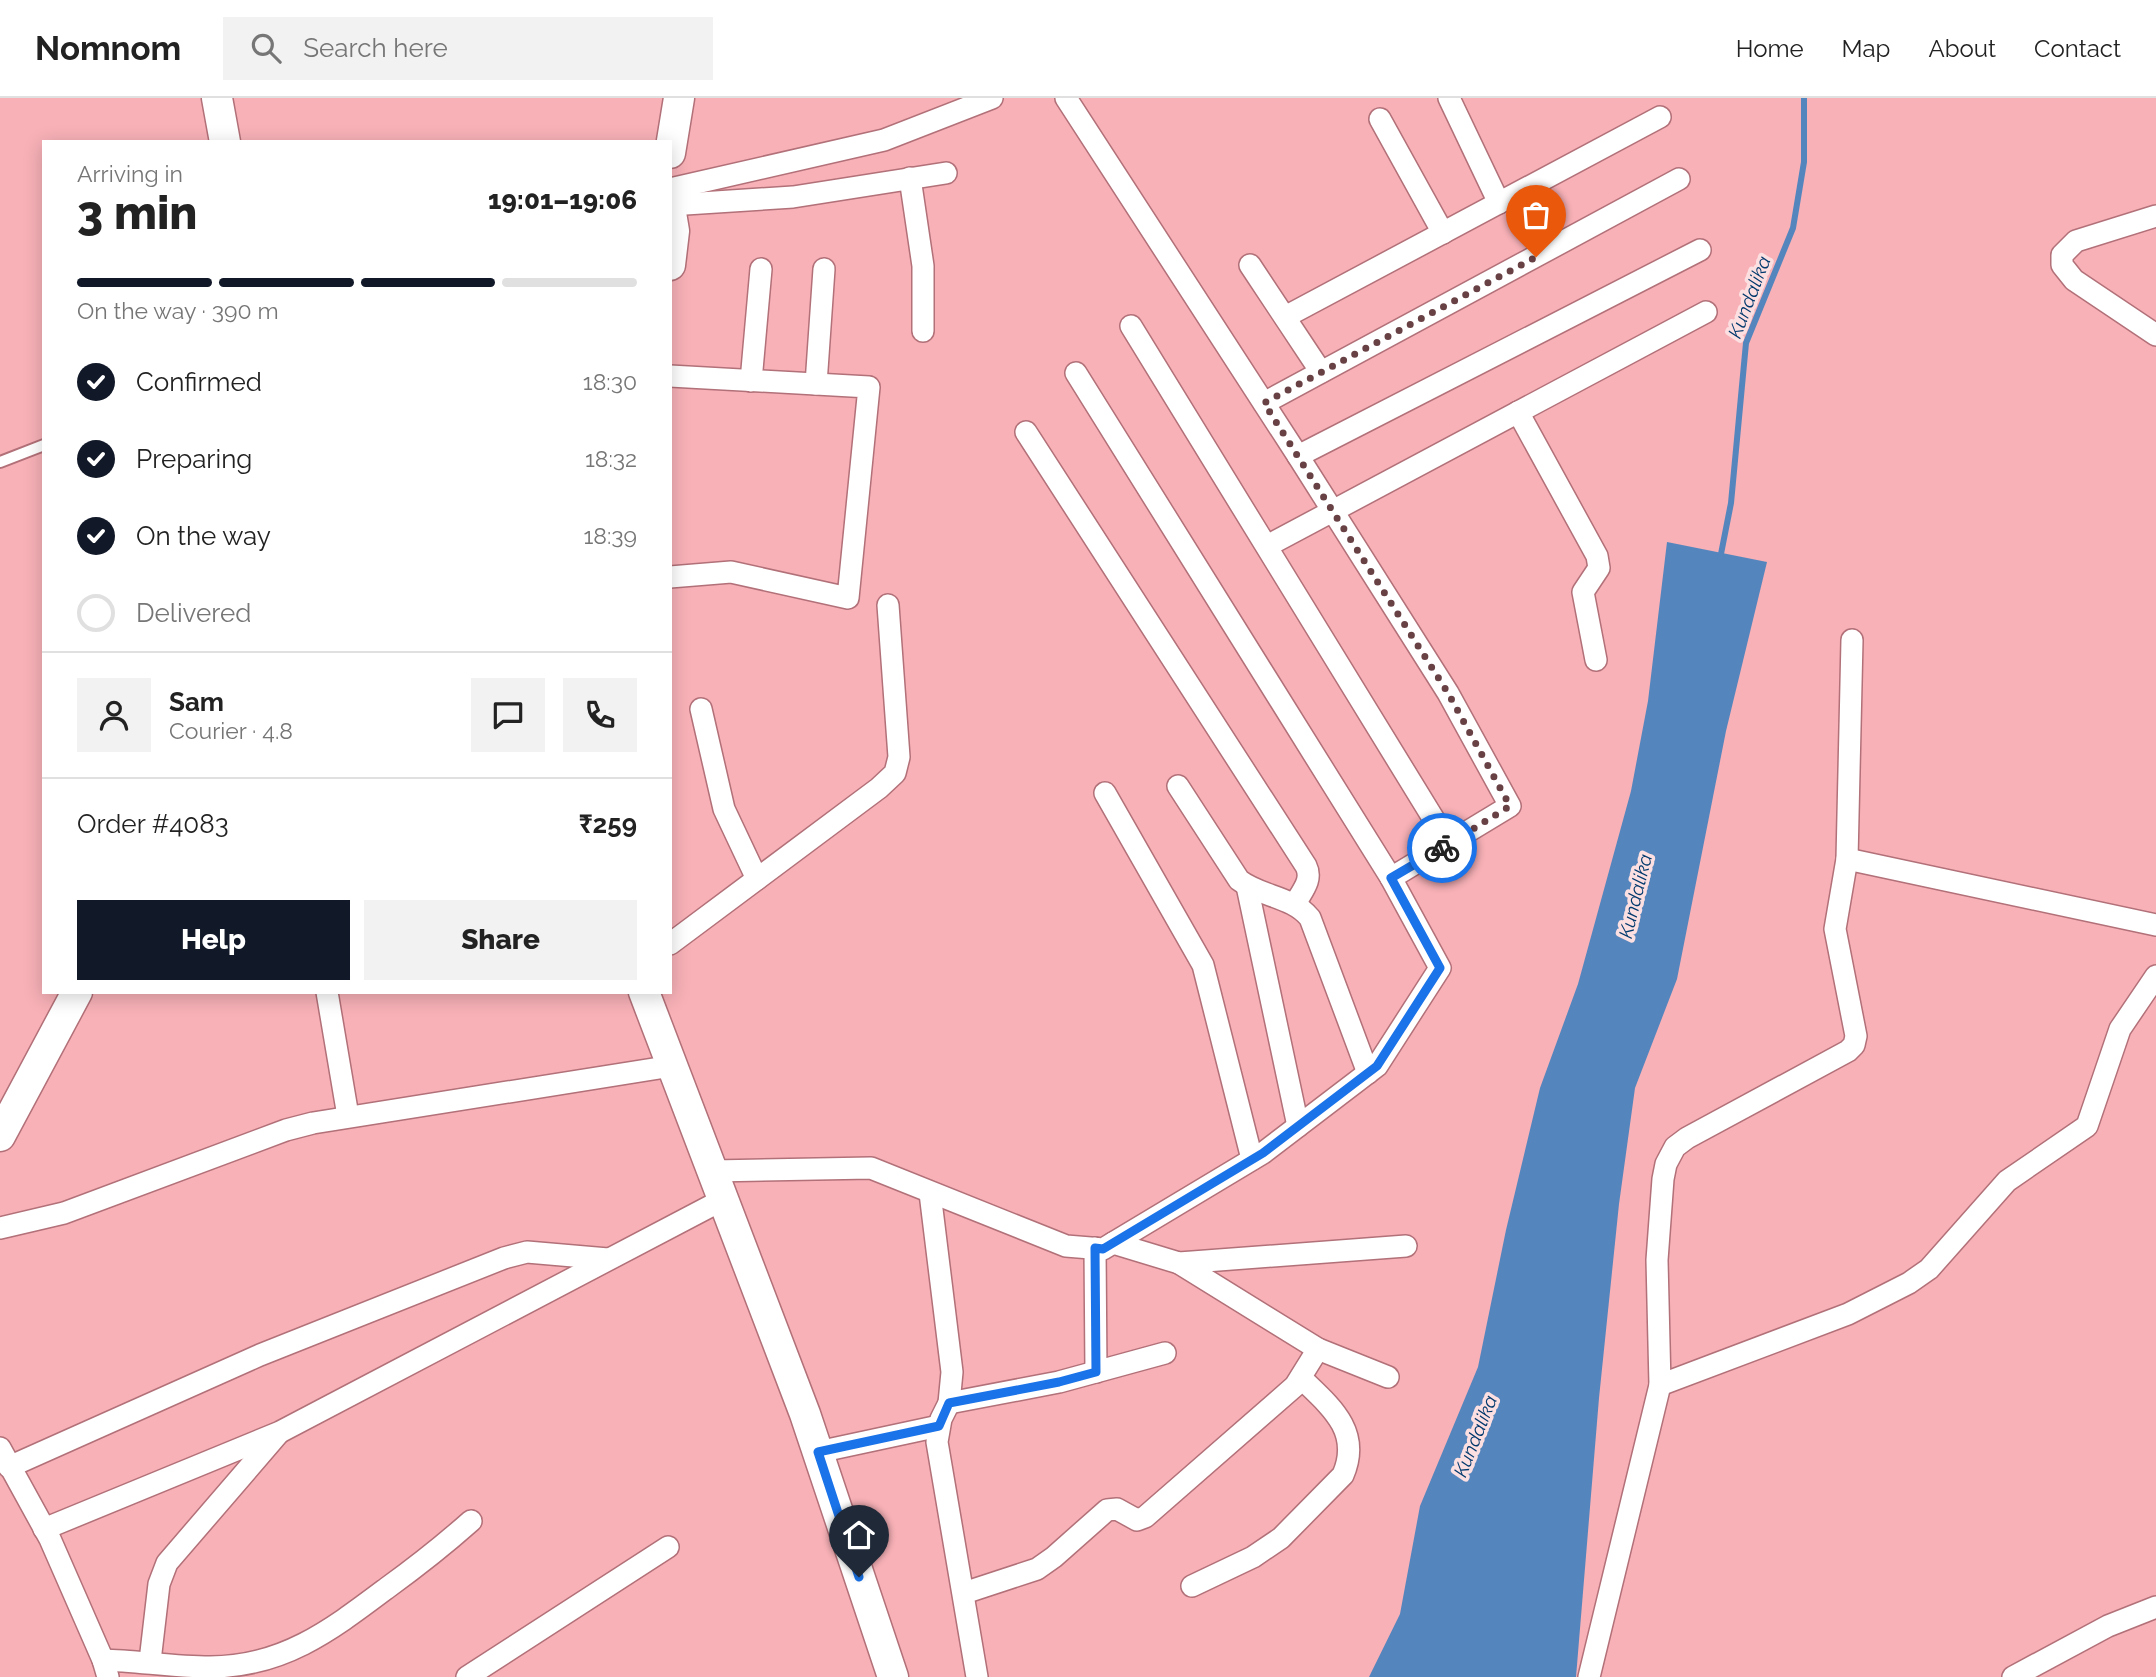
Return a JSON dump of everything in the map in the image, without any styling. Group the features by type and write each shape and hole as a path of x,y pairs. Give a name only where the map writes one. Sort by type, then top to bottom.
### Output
{"street":[{"path":"217,98 225,140"},
{"path":"672,141 679,98"},
{"path":"672,190 884,140 992,98"},
{"path":"1066,98 1448,693 1510,806 1391,878"},
{"path":"1449,98 1499,203"},
{"path":"1285,317 1660,117"},
{"path":"1380,119 1443,233"},
{"path":"672,206 793,197 946,173"},
{"path":"911,178 923,266 923,331"},
{"path":"1264,403 1679,179"},
{"path":"2156,216 2076,241 2062,255 2062,265 2074,280 2156,335"},
{"path":"672,218 672,248"},
{"path":"1298,456 1700,250"},
{"path":"1250,265 1321,372"},
{"path":"816,384 824,269"},
{"path":"751,381 761,270"},
{"path":"1267,547 1706,312"},
{"path":"1131,326 1449,844"},
{"path":"1076,373 1391,878 1440,968 1377,1066 1252,1159 1104,1246"},
{"path":"672,376 869,387 848,598 731,572 672,577"},
{"path":"1518,412 1597,556 1599,568 1583,592 1596,660"},
{"path":"1026,432 1306,866 1310,874 1309,880 1295,904"},
{"path":"672,943 879,788 895,773 899,757 888,605"},
{"path":"1589,1677 1660,1385 1657,1260 1666,1164 1675,1147 1687,1138 1839,1056 1854,1045 1856,1036 1835,929 1847,859 1852,640"},
{"path":"701,709 724,808 757,879"},
{"path":"1178,786 1234,874 1247,886 1304,910 1314,926 1368,1073"},
{"path":"1105,793 1203,965 1252,1159"},
{"path":"1847,859 2156,925"},
{"path":"1247,886 1298,1126"},
{"path":"1660,1385 1848,1314 1909,1283 1929,1269 2007,1181 2087,1126 2120,1029 2156,976"},
{"path":"0,1136 75,994"},
{"path":"645,994 818,1452 893,1677"},
{"path":"328,997 348,1116"},
{"path":"0,1228 64,1213 286,1130 348,1116 675,1073"},
{"path":"713,1171 871,1168 1066,1246 1104,1246 1179,1263 1406,1246"},
{"path":"930,1193 953,1372 949,1403 939,1426 937,1442 976,1677"},
{"path":"44,1529 280,1432 724,1199"},
{"path":"1096,1372 1104,1246"},
{"path":"471,1521 442,1547 343,1621 300,1648 274,1657 210,1667 150,1661 106,1668 44,1529 5,1458 504,1258 527,1252 608,1259"},
{"path":"1179,1263 1318,1349 1388,1377"},
{"path":"964,1593 1037,1569 1107,1510 1117,1509 1137,1520 1145,1517 1295,1386 1318,1349"},
{"path":"949,1403 1059,1382 1165,1353"},
{"path":"1192,1586 1253,1557 1281,1538 1343,1475 1349,1462 1350,1447 1346,1430 1335,1412 1301,1378"},
{"path":"818,1452 939,1426"},
{"path":"150,1661 159,1584 167,1563 280,1432"},
{"path":"467,1677 668,1547"},
{"path":"2012,1677 2096,1632 2156,1608"}],"lane":[{"path":"0,462 42,446"}],"water":[{"path":"1667,542 1767,562 1726,731 1677,979 1635,1088 1619,1204 1599,1398 1576,1677 1369,1677 1400,1614 1420,1506 1478,1367 1506,1230 1540,1088 1578,984 1631,791 1648,701"}],"waterway":[{"name":"Kundalika","path":"1720,559 1731,503 1746,343 1793,228 1804,162 1804,98"}],"way so far":[{"path":"1442,848 1510,806 1448,693 1264,403 1536,257"}],"route":[{"path":"859,1577 818,1452 939,1426 949,1403 1059,1382 1096,1372 1095,1248 1103,1249 1263,1153 1377,1066 1440,968 1391,878 1442,848"}]}
